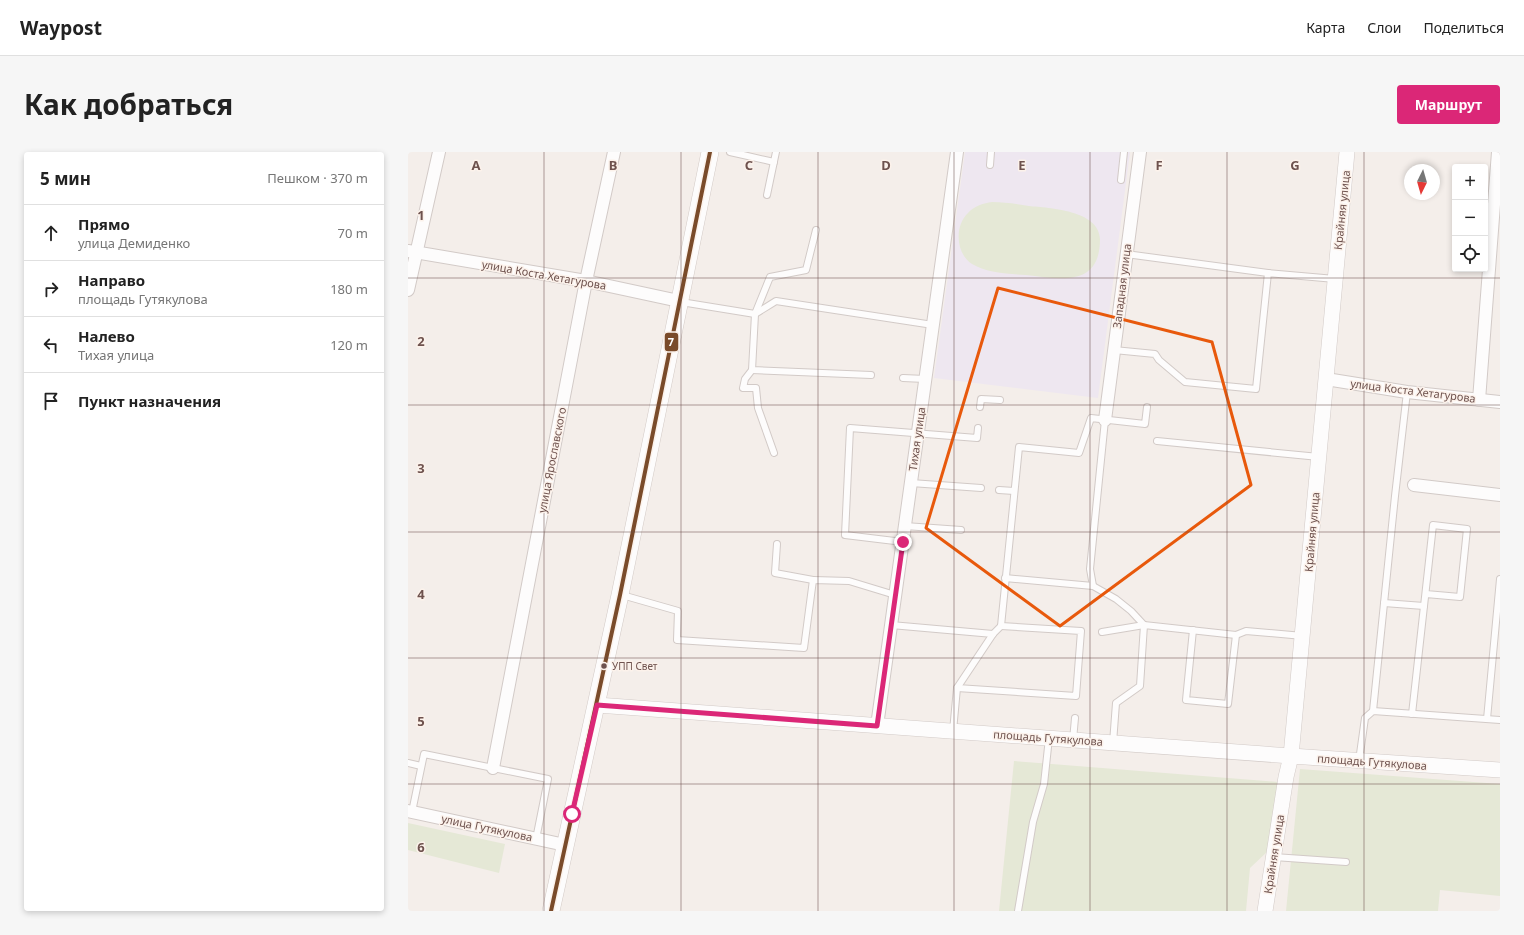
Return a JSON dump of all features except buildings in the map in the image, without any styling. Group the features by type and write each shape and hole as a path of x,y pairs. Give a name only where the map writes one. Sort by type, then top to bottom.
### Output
{"main road":[{"path":"551,911 597,705 710,152"}],"street":[{"path":"408,290 412,252 439,152"},
{"name":"улица Ярославского","path":"493,768 586,281 614,152"},
{"name":"Тихая улица","path":"877,726 957,152"},
{"name":"Западная улица","path":"1106,420 1140,152"},
{"name":"Крайняя улица","path":"1265,911 1286,777 1291,756 1347,152"},
{"path":"1479,400 1498,152"},
{"name":"улица Коста Хетагурова","path":"412,252 586,281 679,301"},
{"name":"улица Коста Хетагурова","path":"1326,379 1407,392 1500,402"},
{"path":"1414,485 1500,495"},
{"name":"площадь Гутякулова","path":"597,705 1500,770"},
{"name":"улица Гутякулова","path":"410,812 565,845"}],"lane":[{"path":"730,152 774,162"},
{"path":"768,195 776,152"},
{"path":"990,165 992,152"},
{"path":"1121,180 1124,152"},
{"path":"774,453 758,408 756,388 743,388 745,379 752,370 755,314 770,277 806,270 816,230"},
{"path":"1126,254 1335,279"},
{"path":"1114,350 1155,354 1159,360 1185,382 1256,389 1268,272"},
{"path":"679,301 755,314 776,301 933,326"},
{"path":"752,370 871,375"},
{"path":"903,378 925,379"},
{"path":"1360,761 1365,718 1373,711 1407,392"},
{"path":"980,407 981,399 1000,400"},
{"path":"953,731 957,688 993,634 1001,626 1018,447 1079,453 1091,418 1145,424 1147,407"},
{"path":"1093,586 1090,569 1106,420"},
{"path":"903,542 845,535 850,428 918,432 977,438 978,428"},
{"path":"1158,441 1319,457"},
{"path":"911,483 981,488"},
{"path":"999,490 1014,491"},
{"path":"1412,714 1433,525 1467,529 1460,597 1426,594"},
{"path":"905,526 961,530"},
{"path":"777,544 775,573 813,580 849,580 895,596"},
{"path":"1005,578 1093,586 1116,599 1131,611 1144,625 1140,686 1116,703 1112,743"},
{"path":"1487,719 1500,579"},
{"path":"620,595 678,611 677,640 804,648 813,580"},
{"path":"1384,603 1424,606"},
{"path":"891,625 993,634"},
{"path":"1102,632 1144,625 1236,634 1246,631 1303,636"},
{"path":"957,688 1076,699 1084,631 1001,626"},
{"path":"1193,630 1186,700 1228,704 1236,634"},
{"path":"1373,711 1500,720"},
{"path":"1073,740 1075,718"},
{"path":"1018,911 1033,822 1044,784 1049,738"},
{"path":"410,812 424,754 548,779 536,839"},
{"path":"408,763 421,766"},
{"path":"1274,857 1346,862"}],"highlighted area":[{"path":"998,288 1212,342 1251,485 1060,626 926,528"}],"shaded area":[{"path":"965,152 1130,152 1098,398 934,378"}],"green space":[{"path":"992,202 1048,208 1072,212 1082,216 1091,222 1097,229 1100,239 1098,255 1093,266 1086,273 1076,277 1052,278 998,272 984,269 972,264 963,254 960,247 960,225 963,219 973,208"},
{"path":"1014,761 1278,782 1268,851 1250,868 1246,911 999,911"},
{"path":"1300,769 1500,784 1500,896 1440,890 1438,911 1286,911"},
{"path":"408,823 505,844 499,873 408,850"}],"transit line":[{"name":"7","path":"551,911 620,595 710,152"}],"place":[{"name":"УПП Свет","path":"604,666"}],"route":[{"path":"572,814 597,705 877,726 903,542"}]}
